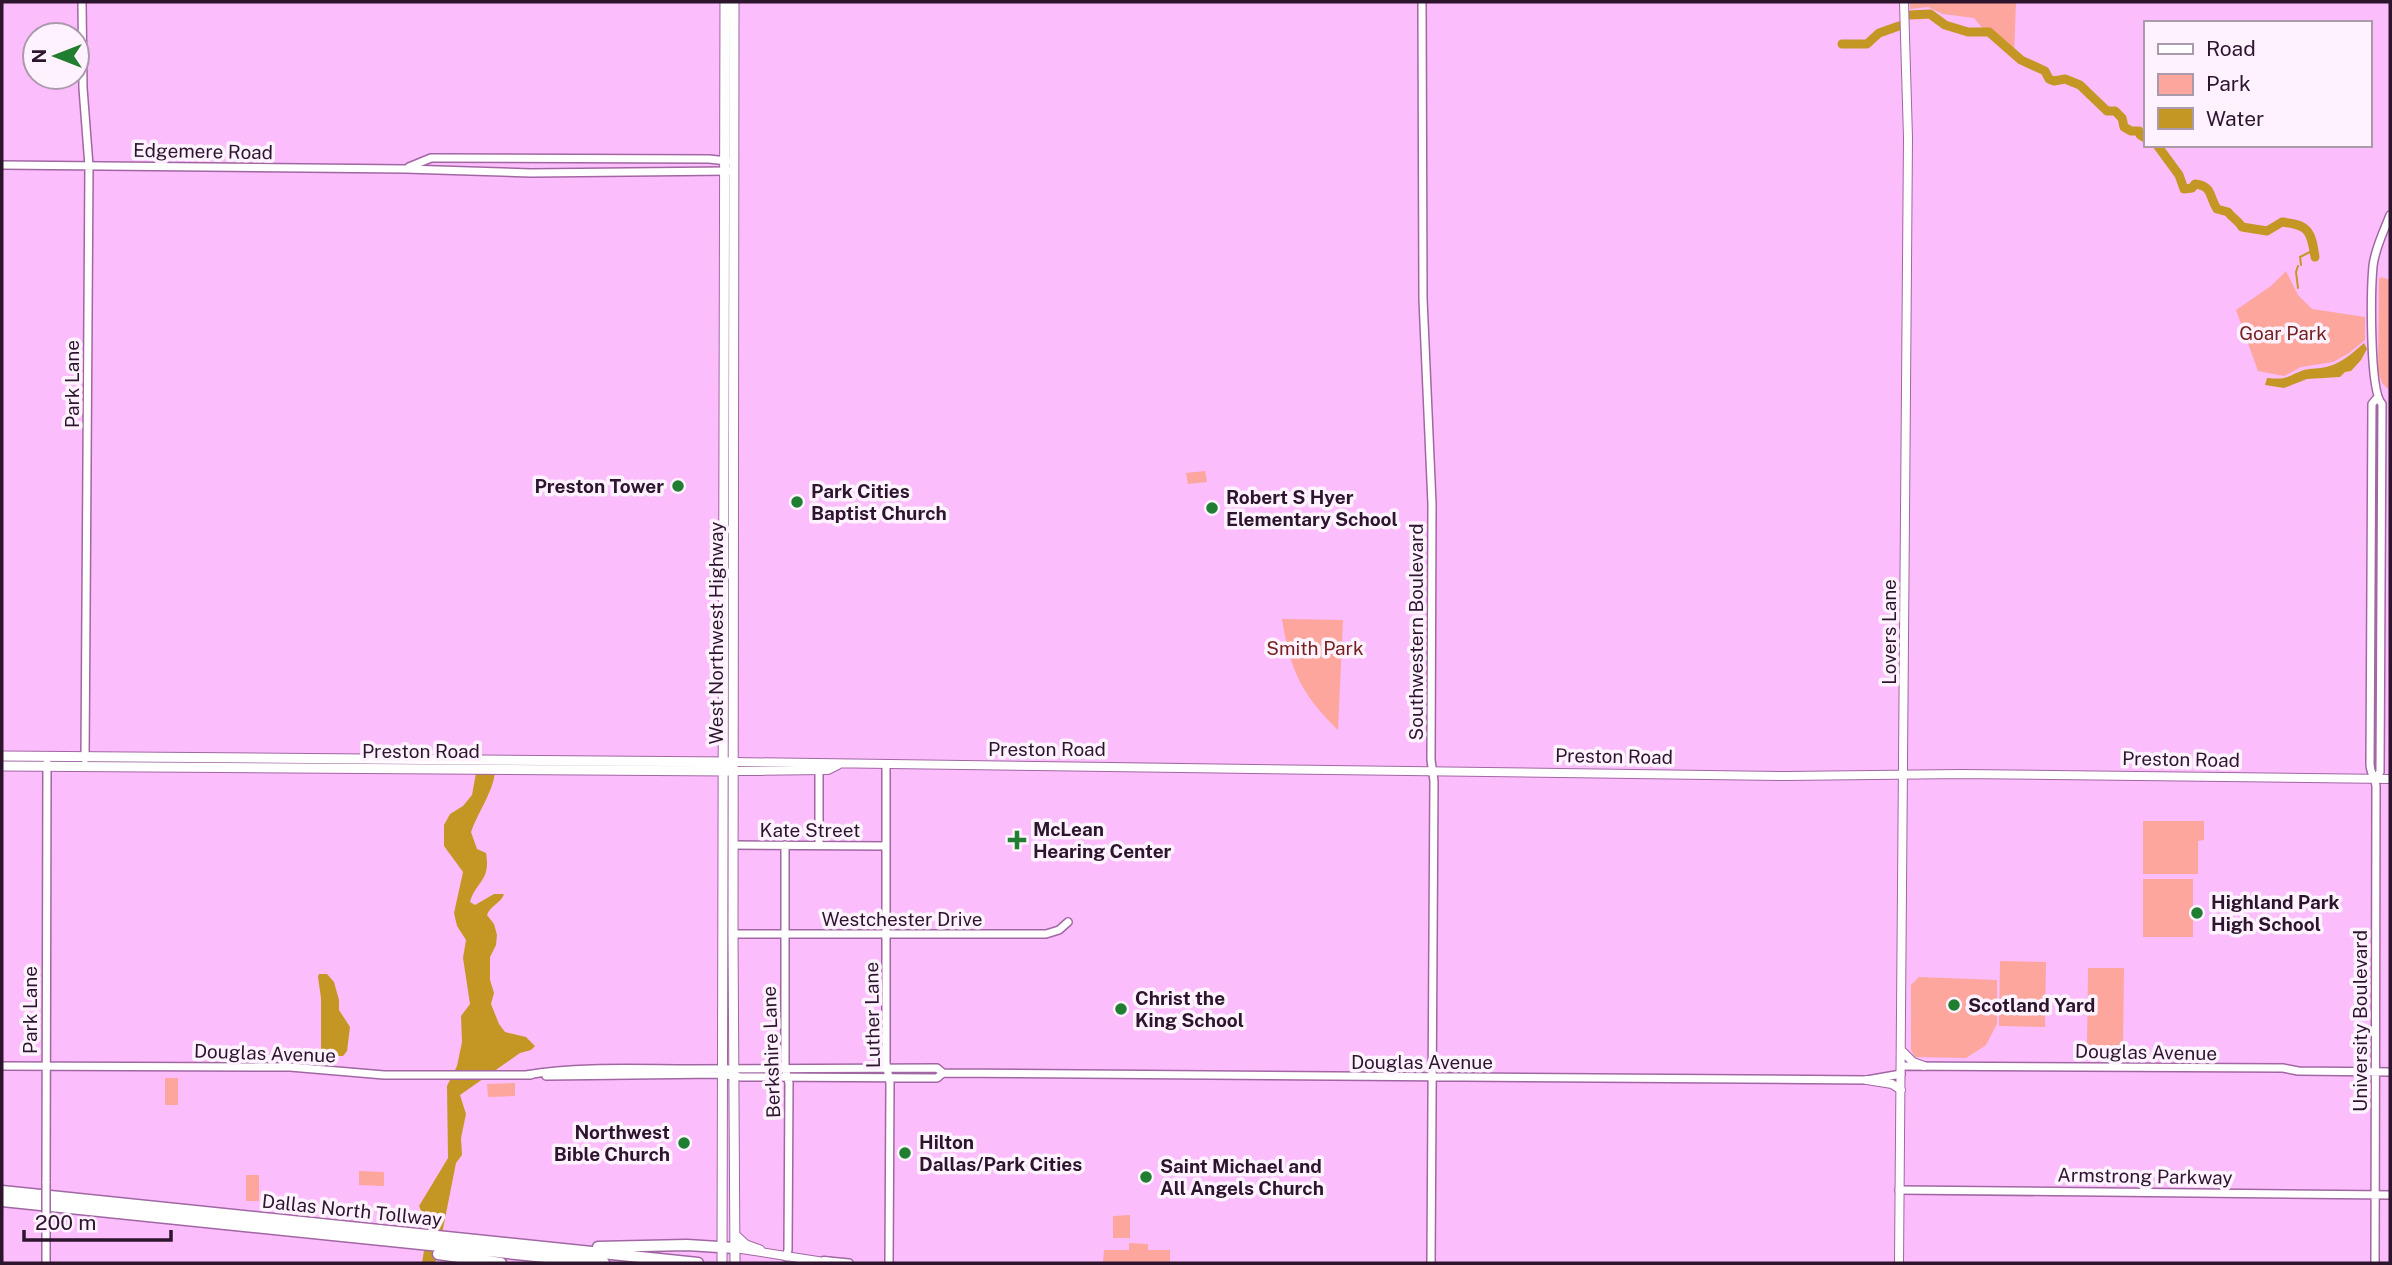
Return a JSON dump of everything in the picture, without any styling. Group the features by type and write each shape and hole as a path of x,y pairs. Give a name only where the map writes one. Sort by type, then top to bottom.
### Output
{"highway":[{"name":"Dallas North Tollway","path":"2,1191 698,1263"},
{"name":"Dallas North Tollway","path":"2,1201 604,1263"},
{"path":"373,1241 501,1263"},
{"path":"555,1248 687,1245 722,1249 735,1255"}],"main road":[{"name":"West Northwest Highway","path":"722,1263 723,1096 728,1072 733,934 734,767 734,455 724,2"},
{"name":"West Northwest Highway","path":"734,2 724,394 723,881 728,1072 734,1096 735,1255"},
{"name":"Lovers Lane","path":"1899,1263 1908,144 1904,2"},
{"path":"724,394 727,404 727,450 734,455"},
{"name":"Preston Road","path":"2,756 47,757 85,762 2390,779"},
{"name":"Preston Road","path":"2,766 47,768 85,762"},
{"path":"723,881 727,890 727,928 733,934"},
{"path":"1901,1050 1913,1062 1924,1066"},
{"path":"1867,1080 1892,1084 1901,1090"},
{"path":"723,1096 734,1096"},
{"path":"735,1235 746,1245 760,1250 786,1257 827,1262"},
{"path":"735,1255 760,1250"}],"street":[{"name":"Park Lane","path":"82,2 83,88 89,166 85,762"},
{"name":"Southwestern Boulevard","path":"1422,2 1423,299 1431,446 1431,1263"},
{"name":"Edgemere Road","path":"405,169 431,158 709,159 729,166"},
{"name":"Edgemere Road","path":"2,165 531,173 729,166"},
{"name":"University Boulevard","path":"2375,779 2380,772 2382,404 2376,399 2372,361 2373,268 2390,215"},
{"name":"University Boulevard","path":"2375,1263 2375,779 2370,772 2370,764 2372,404 2376,399"},
{"name":"Park Lane","path":"46,1263 47,757"},
{"path":"2370,764 2380,764"},
{"name":"Luther Lane","path":"886,766 889,1263"},
{"path":"819,845 826,769"},
{"name":"Kate Street","path":"733,845 886,846"},
{"name":"Berkshire Lane","path":"785,845 785,1068 789,1077 786,1257"},
{"name":"Westchester Drive","path":"733,934 1046,934 1059,930 1068,922"},
{"name":"Douglas Avenue","path":"2,1066 290,1067 384,1075 728,1072 835,1068 937,1069 943,1073 1867,1080 1924,1066 2283,1068 2298,1071 2390,1072"},
{"path":"823,1068 823,1077"},
{"path":"835,1068 835,1077"},
{"name":"Douglas Avenue","path":"728,1072 789,1077 889,1078 937,1078 943,1073"},
{"name":"Armstrong Parkway","path":"1899,1190 2390,1195"},
{"path":"827,1262 849,1263"}],"green space":[{"path":"1910,2 2016,2 2014,57 1990,37 1974,18 1943,14 1928,7 1910,9"},
{"name":"Goar Park","path":"2286,271 2298,295 2312,309 2365,317 2365,340 2333,362 2301,367 2284,376 2258,371 2236,310 2271,286"},
{"path":"2381,277 2390,280 2390,391 2382,383 2378,372"},
{"path":"1205,471 1207,482 1188,484 1186,473"},
{"name":"Smith Park","path":"1282,619 1343,620 1338,730 1315,705 1299,680 1289,653"},
{"path":"2143,821 2204,821 2204,840 2198,841 2198,874 2143,874"},
{"path":"2143,879 2193,879 2193,937 2143,937"},
{"path":"2000,961 2046,962 2045,1027 1999,1026"},
{"path":"2088,968 2124,968 2123,1048 2087,1048"},
{"name":"Scotland Yard","path":"1919,977 1997,980 1997,1024 1986,1045 1966,1058 1915,1057 1911,1050 1911,985"},
{"path":"165,1078 178,1078 178,1105 165,1105"},
{"path":"515,1083 515,1096 488,1097 487,1084"},
{"path":"359,1171 384,1172 384,1186 359,1185"},
{"path":"246,1175 259,1175 259,1201 246,1201"},
{"path":"1130,1215 1130,1238 1113,1238 1113,1216"},
{"path":"1129,1243 1148,1244 1148,1250 1170,1250 1170,1263 1103,1263 1104,1250 1129,1250"}],"water":[{"path":"2364,343 2367,349 2361,360 2351,371 2340,377 2307,379 2284,388 2265,385 2267,378 2283,378 2336,363"},
{"path":"476,773 495,773 471,832 477,849 486,853 487,862 485,875 470,902 475,905 494,894 504,894 487,915 494,924 497,935 490,957 490,980 494,993 491,1004 505,1032 526,1037 535,1046 520,1053 460,1095 466,1114 461,1138 462,1155 456,1163 437,1259 434,1263 422,1263 428,1226 419,1206 448,1158 447,1086 457,1066 462,1042 461,1016 470,1004 463,958 466,940 457,926 454,913 463,872 444,846 444,825 450,814 463,806 472,795"},
{"path":"319,974 327,974 334,982 339,1010 350,1027 347,1051 343,1056 323,1056 321,1050 321,998 318,977"}],"waterway":[{"path":"1910,15 1930,14 1945,25 1968,32 1989,32 2021,60 2045,71 2049,79 2065,79 2080,85 2107,111 2115,111 2122,118 2124,127 2139,131 2144,137"},
{"path":"1842,44 1867,44 1879,33 1899,26"},
{"path":"2158,147 2179,175 2184,189 2192,188 2195,184 2205,187 2217,209 2228,212 2242,227 2267,231 2282,222 2298,225 2310,235 2315,257"},
{"path":"2301,265 2300,257 2314,250"},
{"path":"2298,266 2298,288"}],"place":[{"name":"Preston Tower","path":"678,486"},
{"name":"Park Cities Baptist Church","path":"797,502"},
{"name":"Robert S Hyer Elementary School","path":"1212,508"},
{"name":"McLean Hearing Center","path":"1017,840"},
{"name":"Highland Park High School","path":"2197,913"},
{"name":"Scotland Yard","path":"1954,1005"},
{"name":"Christ the King School","path":"1121,1009"},
{"name":"Northwest Bible Church","path":"684,1143"},
{"name":"Hilton Dallas/Park Cities","path":"905,1153"},
{"name":"Saint Michael and All Angels Church","path":"1146,1177"}]}
